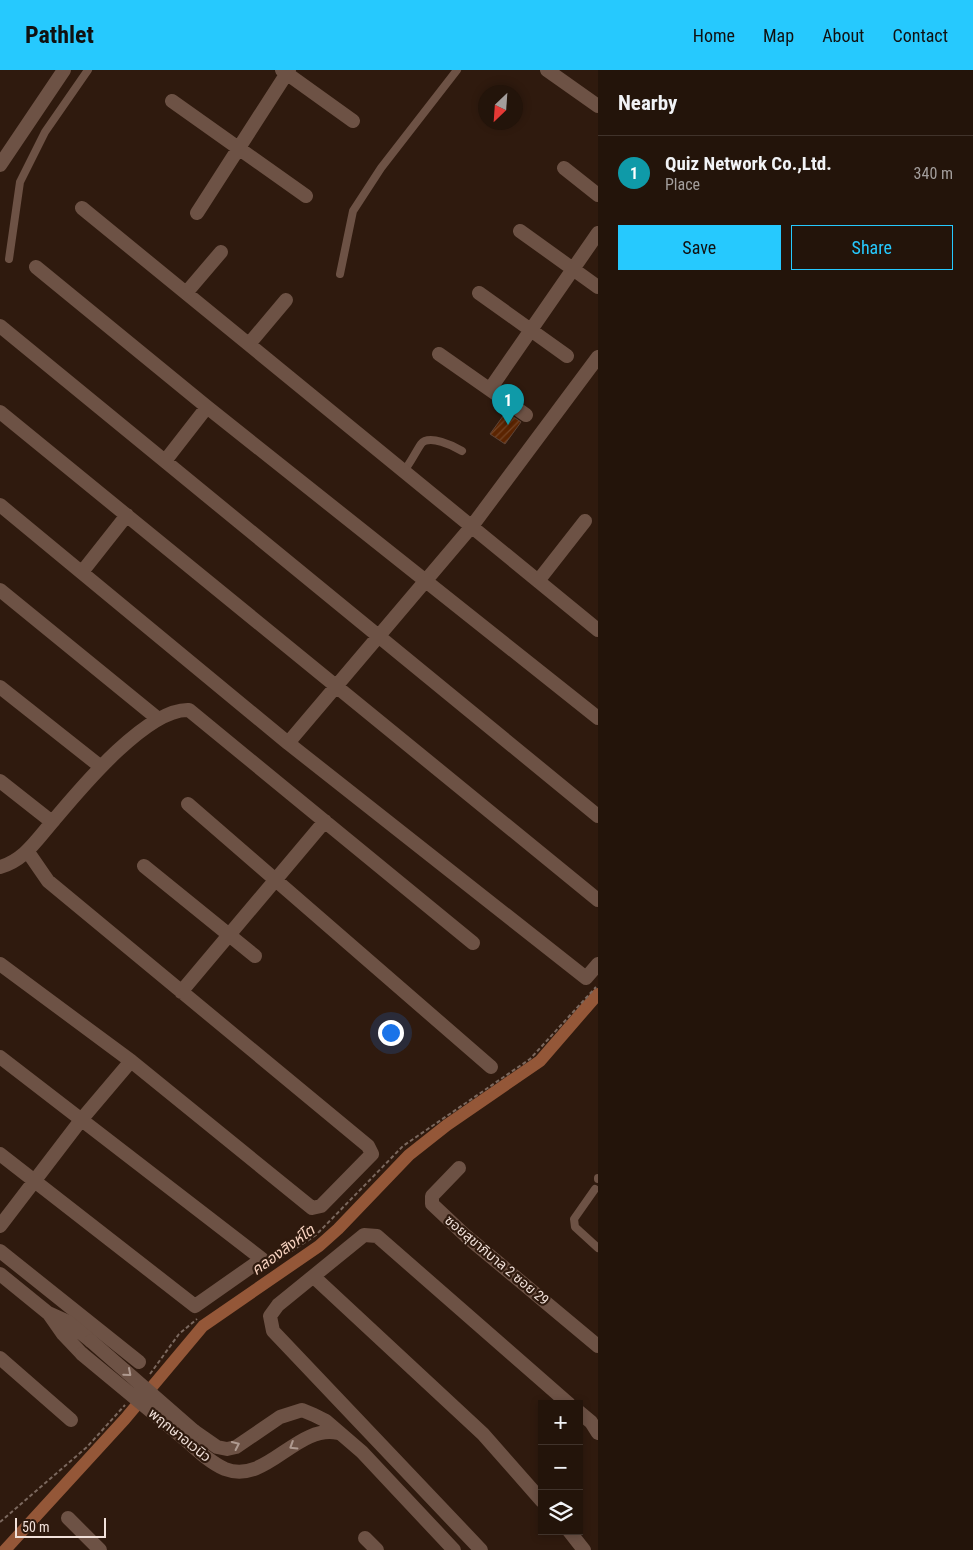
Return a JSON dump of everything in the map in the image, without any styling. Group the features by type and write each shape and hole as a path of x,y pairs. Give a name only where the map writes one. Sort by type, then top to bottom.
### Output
{"street":[{"path":"0,165 64,70"},
{"path":"547,70 598,106"},
{"path":"196,213 286,71 353,121"},
{"path":"172,101 306,196"},
{"path":"564,168 598,195"},
{"path":"82,208 598,630"},
{"path":"520,231 598,287"},
{"path":"490,389 598,233"},
{"path":"186,293 221,252"},
{"path":"36,267 207,407 598,718"},
{"path":"479,293 531,328 567,356"},
{"path":"249,344 286,300"},
{"path":"0,326 598,816"},
{"path":"439,354 526,415"},
{"path":"288,743 472,526 598,357"},
{"path":"165,462 207,407"},
{"path":"0,412 598,900"},
{"path":"0,506 288,743 586,978 598,964"},
{"path":"82,572 127,515"},
{"path":"538,581 586,521"},
{"path":"0,590 157,718"},
{"path":"0,687 101,767"},
{"path":"0,867 9,864 28,852 101,767 157,718 178,709 189,710 473,943"},
{"path":"0,781 52,822"},
{"path":"188,804 276,878 491,1067"},
{"path":"181,992 325,821"},
{"path":"0,964 131,1060 312,1208 321,1206 369,1158 372,1149 48,881 28,852"},
{"path":"144,866 255,956"},
{"path":"0,1057 262,1259 195,1306 0,1154"},
{"path":"0,1226 33,1181 131,1060"},
{"name":"ซอยสุขาภิบาล 2 ซอย 29","path":"459,1168 432,1196 432,1204 466,1236 598,1346"},
{"path":"481,1550 273,1331 270,1316 278,1305 364,1235 377,1236 564,1400"},
{"path":"0,1251 139,1362"},
{"name":"พฤกษาอเวนิว","path":"0,1274 48,1313 68,1322 91,1341 224,1468 240,1471 256,1469 310,1435 326,1430 338,1433"},
{"path":"314,1277 483,1434 538,1496"},
{"name":"พฤกษาอเวนิว","path":"48,1313 63,1334 82,1354 191,1436 217,1447 227,1449 236,1447 280,1417 302,1410 326,1421 362,1452 454,1550"},
{"path":"0,1358 71,1420"},
{"path":"583,1415 591,1422 598,1434"},
{"path":"68,1518 100,1550"},
{"path":"571,1535 584,1550"},
{"path":"365,1538 377,1550"}],"lane":[{"path":"9,259 20,182 45,132 88,70"},
{"path":"340,274 353,211 380,168 457,70"},
{"path":"404,470 426,441 445,443 462,451"},
{"path":"595,1189 574,1219 575,1227 598,1248"}],"path":[{"path":"270,1265 316,1235 402,1146 530,1058 598,985"},
{"path":"148,1378 179,1334 199,1317"},
{"path":"0,1522 87,1448 130,1399"}],"building":[{"path":"506,412 521,422 505,444 490,434"}],"waterway":[{"name":"คลองสิงห์โต","path":"5,1550 125,1419 203,1326 319,1246 338,1229 409,1155 447,1125 540,1061 598,994"}],"place":[{"name":"Quiz Network Co.,Ltd.","path":"508,425"}]}
